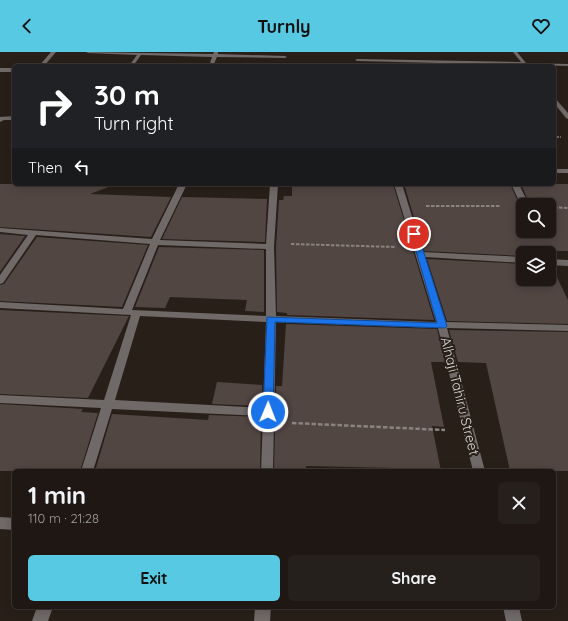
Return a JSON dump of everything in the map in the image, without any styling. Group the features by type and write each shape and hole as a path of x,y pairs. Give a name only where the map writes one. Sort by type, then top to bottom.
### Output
{"street":[{"path":"43,64 54,52"},
{"path":"88,52 141,52 284,57"},
{"path":"132,64 141,52"},
{"path":"515,52 524,64"},
{"path":"212,64 215,54"},
{"path":"358,64 356,58 506,64"},
{"path":"556,65 568,65"},
{"path":"0,70 12,70"},
{"path":"556,101 568,117"},
{"path":"561,107 568,108"},
{"path":"0,120 2,118 12,118"},
{"path":"556,171 568,171"},
{"path":"88,469 109,404 131,314 155,242 182,186"},
{"path":"267,469 271,319 270,245 274,186"},
{"name":"Alhaji Tahiru Street","path":"399,186 406,205 442,326 479,469"},
{"path":"516,186 522,198"},
{"path":"0,230 155,242 270,245"},
{"path":"0,281 32,233"},
{"path":"420,251 516,259"},
{"path":"556,262 568,263"},
{"path":"0,305 131,314 442,326 568,328"},
{"path":"0,399 109,404 268,417"},
{"path":"0,523 12,524"},
{"path":"40,621 44,609"},
{"path":"262,621 263,609"},
{"path":"511,609 514,621"}],"path":[{"path":"406,205 507,206"},
{"path":"556,207 568,208"},
{"path":"270,245 420,251"},
{"path":"268,417 470,431"}],"building":[{"path":"0,184 12,184 12,186 111,186 90,194 171,197 151,237 0,227"},
{"path":"556,184 568,184 568,251 556,251 556,246 516,246 516,256 424,251 405,186 511,186 516,198 516,238 556,238 556,198 527,198 522,186 556,186"},
{"path":"292,186 394,186 434,320 287,315 287,313 277,312 276,247 279,200 283,200 284,196 292,196"},
{"path":"182,197 267,199 265,242 162,239"},
{"path":"0,234 25,236 0,272"},
{"path":"37,237 148,245 122,307 0,301 0,285 4,284"},
{"path":"159,247 264,250 264,312 245,311 247,300 170,297 165,308 135,307"},
{"path":"427,259 516,264 516,286 556,286 556,275 568,300 568,324 447,321"},
{"path":"0,310 129,316 88,398 0,394"},
{"path":"286,324 437,329 445,362 431,362 444,427 432,426 441,469 306,466 306,469 274,469 276,386 282,386"},
{"path":"449,330 568,332 568,471 556,471 556,469 510,469 486,363 458,362"},
{"path":"217,382 262,385 262,406 212,404"},
{"path":"0,404 83,409 81,412 98,413 81,469 12,469 12,471 0,471"},
{"path":"112,414 208,420 209,415 261,417 260,469 96,469"}],"route":[{"path":"268,412 271,319 442,326 414,234"}]}
